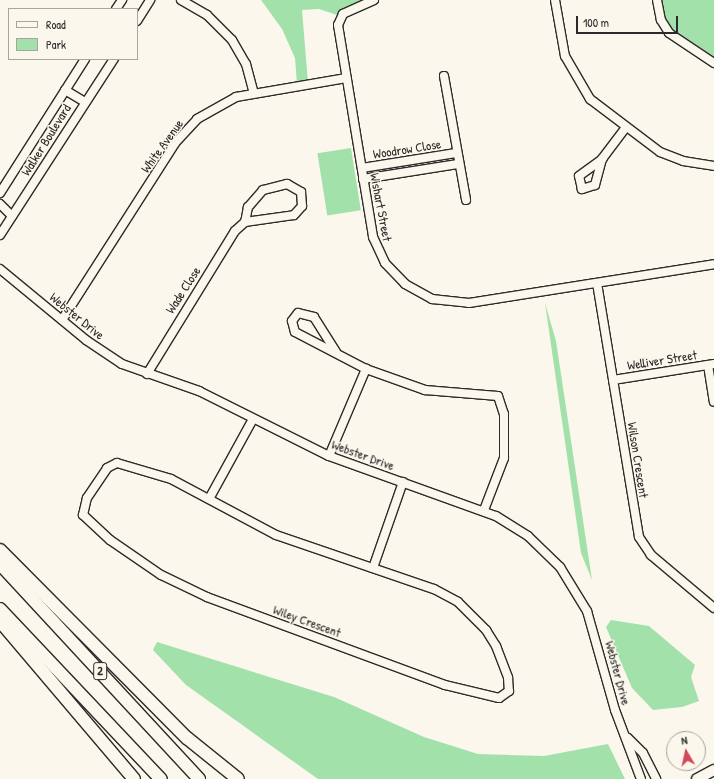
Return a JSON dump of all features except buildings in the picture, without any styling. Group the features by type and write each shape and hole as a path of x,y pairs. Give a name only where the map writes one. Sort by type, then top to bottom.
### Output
{"highway":[{"path":"0,550 187,738 238,779"},
{"name":"2","path":"0,564 199,779"},
{"name":"2","path":"0,609 161,779"},
{"path":"0,621 134,779"}],"main road":[{"path":"697,779 714,770"}],"street":[{"path":"138,18 150,0"},
{"path":"181,0 207,15 232,40 246,64 254,93"},
{"name":"Wishart Street","path":"374,0 338,19 346,78 371,230 380,254 398,278 423,295 442,301 470,303 714,264"},
{"path":"555,0 563,52 573,75 590,99 666,155 714,166"},
{"path":"657,0 662,23 669,33 714,63"},
{"name":"Walker Boulevard","path":"0,193 84,60"},
{"name":"Walker Boulevard","path":"0,235 113,60"},
{"name":"Woodrow Close","path":"444,76 456,153 466,200"},
{"name":"White Avenue","path":"62,320 182,134 218,104 254,93 346,78"},
{"path":"65,90 85,102"},
{"path":"602,159 626,127"},
{"name":"Woodrow Close","path":"362,168 456,153"},
{"name":"Woodrow Close","path":"363,179 458,164"},
{"name":"Wade Close","path":"147,374 230,239 245,222 248,206 263,190 287,184 301,192 302,206 294,215 245,222"},
{"path":"0,204 12,216"},
{"name":"Webster Drive","path":"0,269 105,354 147,374 199,391 329,456 484,510 512,525 538,544 572,586 587,611 615,710 628,738 632,762 641,779"},
{"name":"Wilson Crescent","path":"597,283 641,542 714,608"},
{"path":"336,352 314,317 298,313 292,321 295,332 336,352 366,369 426,390 498,396 504,414 504,458 484,510"},
{"path":"711,365 714,402"},
{"name":"Welliver Street","path":"613,380 711,365"},
{"path":"329,456 366,369"},
{"path":"209,500 253,419"},
{"name":"Wiley Crescent","path":"117,463 171,479 209,500 276,535 434,589 473,615 496,646 510,685 505,695 478,695 445,685 207,597 131,556 87,520 82,509 107,468 117,463"},
{"path":"373,568 403,482"},
{"name":"Webster Drive","path":"628,738 642,753 656,779"}],"green space":[{"path":"261,0 365,0 340,16 319,9 302,10 308,83 297,84 295,58 282,29"},
{"path":"657,0 714,0 714,63 669,33"},
{"path":"351,148 361,210 327,216 317,153"},
{"path":"545,303 556,341 592,580 581,553"},
{"path":"611,620 649,626 695,665 691,677 699,701 682,707 653,710 632,688 606,627"},
{"path":"157,642 334,697 424,737 478,754 544,756 608,744 625,779 318,779 186,685 153,650"}]}
